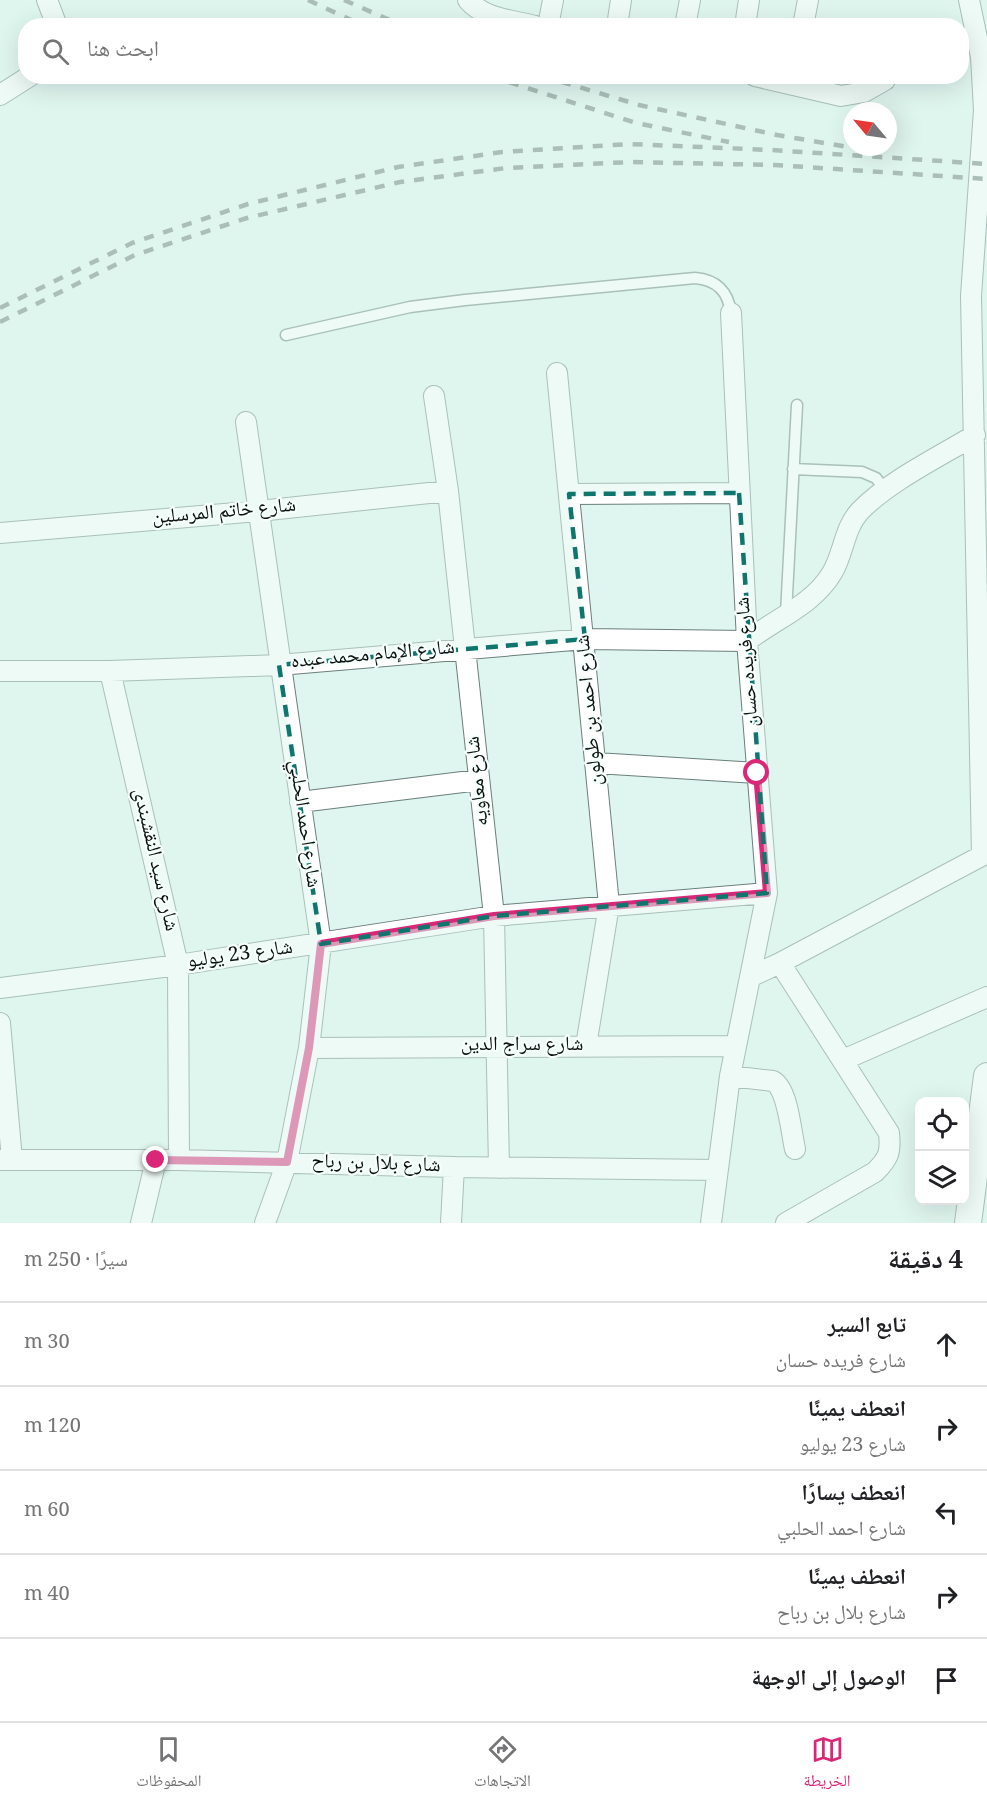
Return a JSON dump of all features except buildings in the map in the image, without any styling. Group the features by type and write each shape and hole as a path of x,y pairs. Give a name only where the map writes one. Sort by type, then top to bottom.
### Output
{"street":[{"path":"47,0 54,18"},
{"path":"468,0 485,14 502,18"},
{"path":"550,18 553,0"},
{"path":"618,18 621,0"},
{"path":"687,18 690,0"},
{"path":"747,18 750,0"},
{"path":"805,18 808,0"},
{"path":"750,977 985,854 971,296 984,110 981,57 969,0"},
{"path":"0,95 18,84"},
{"path":"803,84 841,96 864,92 879,84"},
{"name":"شارع فريده حسان","path":"711,1223 730,1076 767,893 747,641 731,313"},
{"name":"شارع احمد بن طولون","path":"557,373 585,639 609,905 586,1046"},
{"name":"شارع معاويه","path":"434,396 448,491 494,916 499,1168"},
{"name":"شارع احمد الحلبي","path":"246,422 321,944 309,1048 287,1162 265,1223"},
{"path":"747,641 806,602 820,590 833,572 849,527 860,511 885,490 975,435"},
{"name":"شارع خاتم المرسلين","path":"0,533 259,511 448,491"},
{"path":"569,494 740,494"},
{"name":"شارع الإمام محمد عبده","path":"0,671 110,671 279,664 585,639 747,641"},
{"name":"شارع سيد النقشبندى","path":"110,671 178,965 179,1160"},
{"path":"596,763 757,773"},
{"path":"300,802 479,780"},
{"name":"شارع 23 يوليو","path":"0,988 178,965 494,916 767,893"},
{"path":"780,963 890,1133 890,1149 885,1162 875,1172 786,1223"},
{"path":"843,1060 987,998"},
{"path":"0,1023 6,1160"},
{"name":"شارع سراج الدين","path":"309,1048 736,1046"},
{"path":"730,1076 778,1083 783,1091 795,1149"},
{"path":"968,1223 987,1076"},
{"name":"شارع بلال بن رباح","path":"6,1160 179,1160 499,1168 717,1170"},
{"path":"141,1223 156,1160"},
{"path":"451,1223 454,1167"}],"lane":[{"path":"286,335 410,307 695,278 706,279 717,284 730,302 731,313"},
{"path":"786,614 797,405"},
{"path":"793,469 862,472 876,478 885,490"}],"highlighted area":[{"path":"739,493 767,893 494,916 321,944 279,665 585,639 569,494"}],"railway":[{"path":"308,0 347,18"},
{"path":"344,0 385,18"},
{"path":"515,84 636,123 729,142"},
{"path":"569,84 639,105 777,135 843,146"},
{"path":"0,308 132,243 248,204 398,167 502,152 629,144 771,150 987,164"},
{"path":"0,322 135,255 247,218 400,182 506,168 631,162 775,165 987,179"}],"route":[{"path":"156,1160 287,1162 309,1048 321,944 494,916 767,893 757,773"}]}
